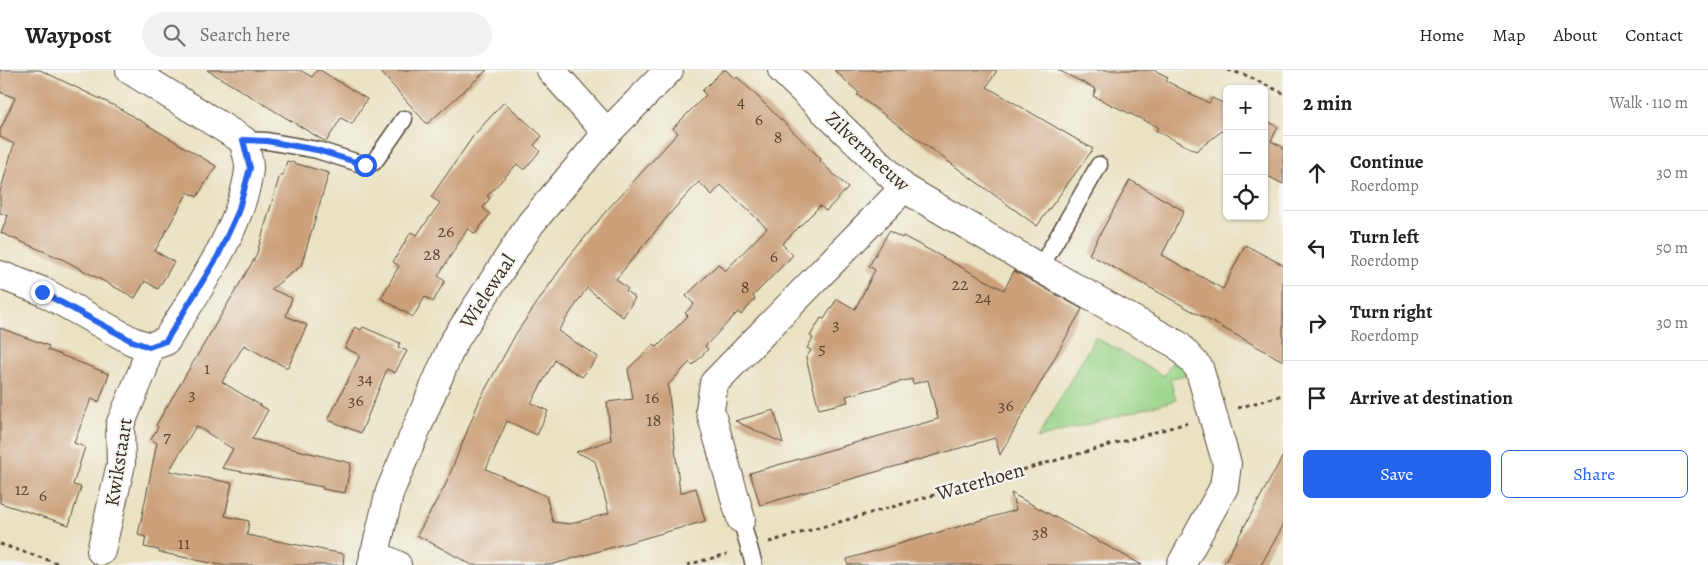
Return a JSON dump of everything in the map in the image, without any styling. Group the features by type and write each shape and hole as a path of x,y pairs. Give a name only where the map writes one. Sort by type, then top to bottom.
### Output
{"street":[{"path":"0,275 42,292 132,341 149,347 166,341 218,256 238,212 250,168 243,140 130,70"},
{"path":"551,70 607,132"},
{"name":"Wielewaal","path":"381,561 390,491 453,343 531,223 607,132 669,70"},
{"name":"Zilvermeeuw","path":"782,70 904,188 1040,268 1178,345 1199,368 1227,464 1224,487 1181,565"},
{"path":"741,519 710,410 714,384 904,188"},
{"name":"Kwikstaart","path":"102,551 121,464 120,425 143,370 149,347"}],"lane":[{"path":"243,140 267,141 317,150 365,165 374,162 404,119"},
{"path":"1040,268 1099,166"},
{"path":"741,519 754,565"}],"path":[{"path":"1228,70 1283,93"},
{"path":"1212,415 1283,395"},
{"name":"Waterhoen","path":"687,565 1212,415"},
{"path":"0,544 63,565"}],"green space":[{"path":"1095,337 1164,376 1176,356 1192,373 1170,379 1176,400 1038,438"}],"building":[{"path":"0,70 40,70 119,108 216,166 197,197 188,192 155,251 174,262 158,289 145,281 135,298 64,260 1,233 8,216 0,213 0,192 14,144 0,137 0,130 15,98 0,92"},
{"path":"207,70 300,70 312,77 317,70 320,70 367,99 352,124 341,118 326,142"},
{"path":"379,70 487,70 427,124"},
{"path":"723,70 726,70 735,79 737,77 848,188 826,211 820,206 782,244 793,255 753,296 755,299 741,315 738,312 705,346 708,349 693,365 690,362 668,385 680,493 696,488 705,521 550,565 472,565 417,535 445,486 480,399 517,332 568,258 607,210 678,133 673,128 706,95 702,91","holes":["699,182 712,195 721,185 767,228 725,271 718,264 686,296 694,304 685,313 688,316 657,347 654,344 628,369 633,399 607,402 611,440 576,452 595,461 609,513 570,524 553,522 546,496 486,469 507,421 537,435 548,411 531,403 555,360 582,377 598,357 558,331 587,288 623,317 635,298 616,279 673,210"]},
{"path":"834,70 997,70 987,87 1093,149 1037,226 857,95 859,93"},
{"path":"1058,70 1154,70 1168,77 1166,81 1209,103 1212,98 1223,103 1223,130 1196,151 1156,131 1158,127 1093,96 1096,89"},
{"path":"504,102 542,136 534,145 540,151 524,170 517,164 487,196 490,198 483,208 490,214 475,234 468,228 438,276 445,281 433,302 425,297 413,317 381,298 399,266 393,262 411,232 417,235 440,203 431,197 474,135"},
{"path":"1268,121 1278,127 1271,141 1283,147 1283,184 1268,176"},
{"path":"287,161 329,173 301,266 271,289 292,298 286,316 307,325 288,368 244,345 222,382 268,410 252,439 351,463 345,493 222,468 233,449 196,426 169,471 232,483 225,516 249,521 247,535 344,554 343,565 220,565 144,547 146,537 138,535 157,443 151,439 158,427 156,425 256,256 280,175 283,175"},
{"path":"1130,180 1184,211 1162,255 1223,289 1245,245 1283,265 1283,361 1089,254"},
{"path":"889,231 902,238 903,236 1004,290 1014,271 1082,309 1000,455 995,438 760,505 750,473 938,419 928,380 913,384 912,379 879,387 846,396 848,402 819,409 806,358 811,350 807,348 813,338 810,336 821,318 824,319 837,299 855,309 875,270 869,266"},
{"path":"355,327 361,330 363,327 400,343 398,347 407,351 395,373 387,369 361,433 328,420 360,355 345,348"},
{"path":"0,328 49,346 48,350 109,374 99,402 91,399 74,443 85,447 73,485 81,487 69,525 0,503"},
{"path":"774,410 783,443 735,421"},
{"path":"1283,456 1283,526 1261,565 1223,565"},
{"path":"1011,493 1142,565 848,565 847,559 1016,510"}],"route":[{"path":"42,292 132,341 149,347 166,341 218,256 238,212 250,168 243,140 267,141 317,150 365,165"}]}
